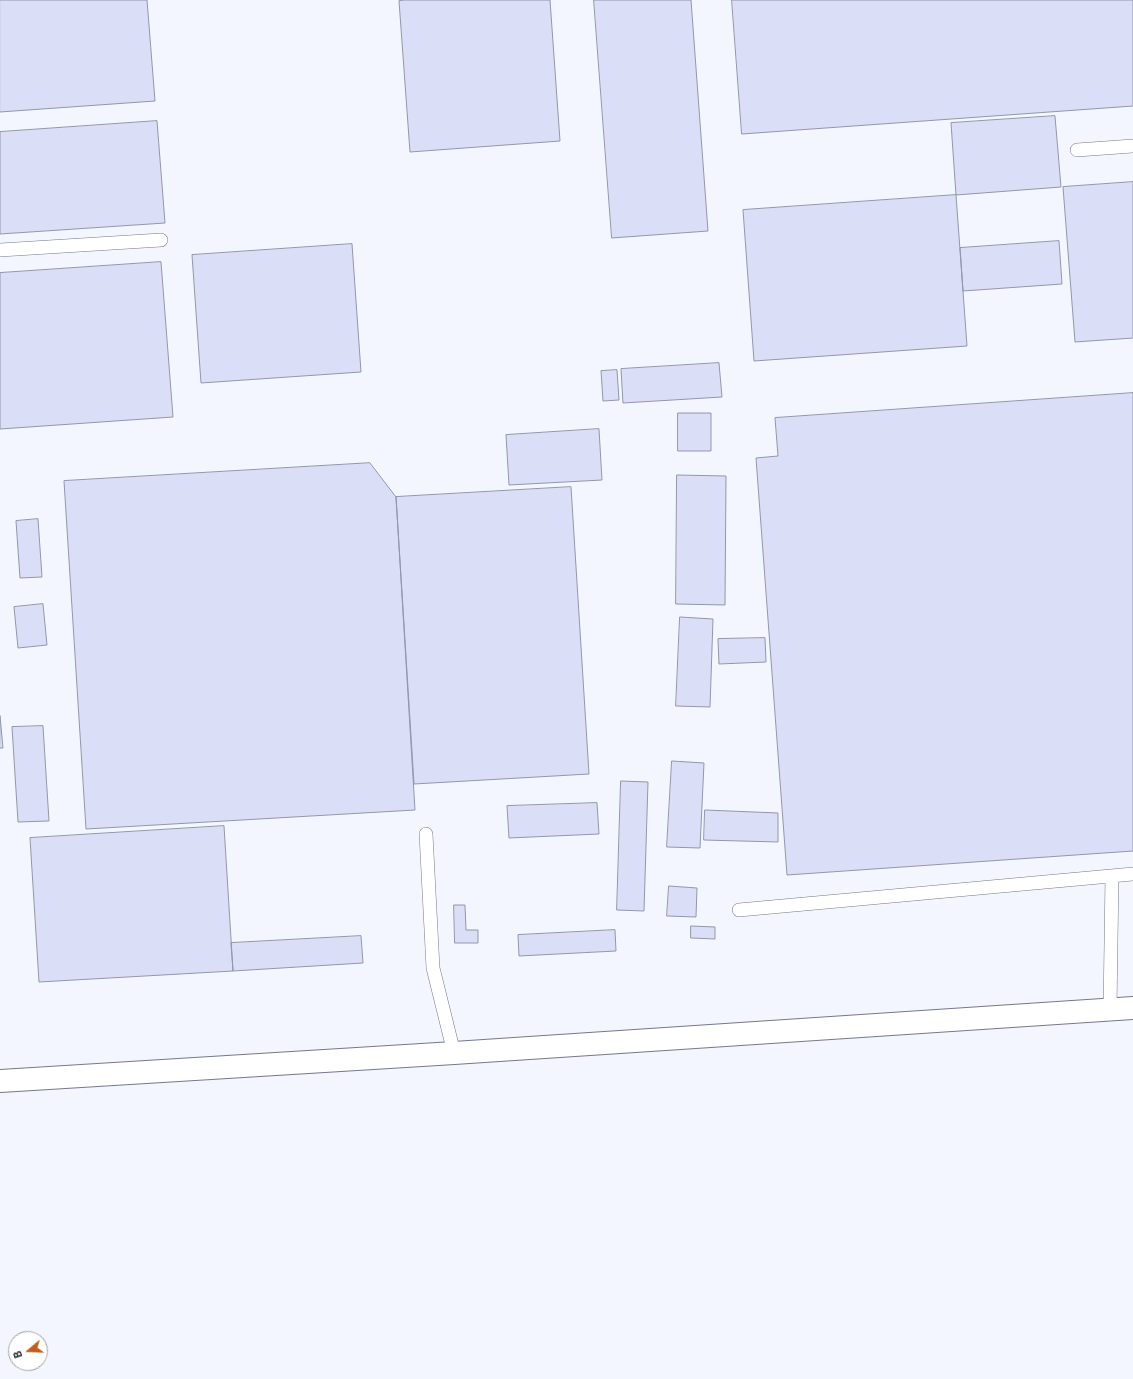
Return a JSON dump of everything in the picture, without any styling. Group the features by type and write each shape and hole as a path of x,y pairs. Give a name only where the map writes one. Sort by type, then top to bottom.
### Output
{"main road":[{"path":"0,1081 454,1053 1133,1008"}],"lane":[{"path":"1077,150 1133,146"},
{"path":"0,250 161,240"},
{"path":"426,834 433,968 454,1053"},
{"path":"739,910 1133,874"},
{"path":"1110,1010 1112,876"}],"building":[{"path":"0,0 147,0 155,101 0,112"},
{"path":"550,0 560,141 410,152 399,1"},
{"path":"594,0 691,0 708,231 612,238"},
{"path":"732,0 1133,0 1133,106 742,134"},
{"path":"1055,116 1061,187 956,195 951,123"},
{"path":"157,121 165,223 0,234 0,132"},
{"path":"1133,182 1133,338 1075,342 1063,187"},
{"path":"956,195 967,346 754,361 743,210"},
{"path":"1059,241 1062,284 963,291 960,248"},
{"path":"352,244 361,372 201,383 192,255"},
{"path":"161,262 173,417 0,429 0,273"},
{"path":"719,363 722,397 623,403 621,369"},
{"path":"617,370 619,400 603,401 601,371"},
{"path":"1133,393 1133,851 787,875 756,458 778,456 775,418"},
{"path":"678,413 711,413 711,451 678,451"},
{"path":"599,429 602,480 509,485 506,435"},
{"path":"370,463 396,497 415,810 86,829 64,481"},
{"path":"677,475 726,476 725,605 676,604"},
{"path":"571,487 589,774 414,784 396,497"},
{"path":"38,519 42,577 20,578 16,521"},
{"path":"43,604 47,645 18,648 14,607"},
{"path":"680,617 713,619 710,707 676,706"},
{"path":"765,638 766,662 719,664 718,639"},
{"path":"0,716 3,748 0,748"},
{"path":"43,726 49,821 18,822 12,727"},
{"path":"672,761 704,763 700,848 667,847"},
{"path":"621,781 648,782 644,911 617,910"},
{"path":"597,803 599,834 509,838 507,806"},
{"path":"705,810 778,813 778,842 704,840"},
{"path":"224,826 233,971 39,982 30,838"},
{"path":"669,886 697,888 696,917 667,916"},
{"path":"454,905 465,905 466,930 478,930 478,943 455,943"},
{"path":"691,926 715,927 715,939 691,938"},
{"path":"615,930 616,951 519,956 518,935"},
{"path":"361,936 363,963 233,971 231,943"}]}
